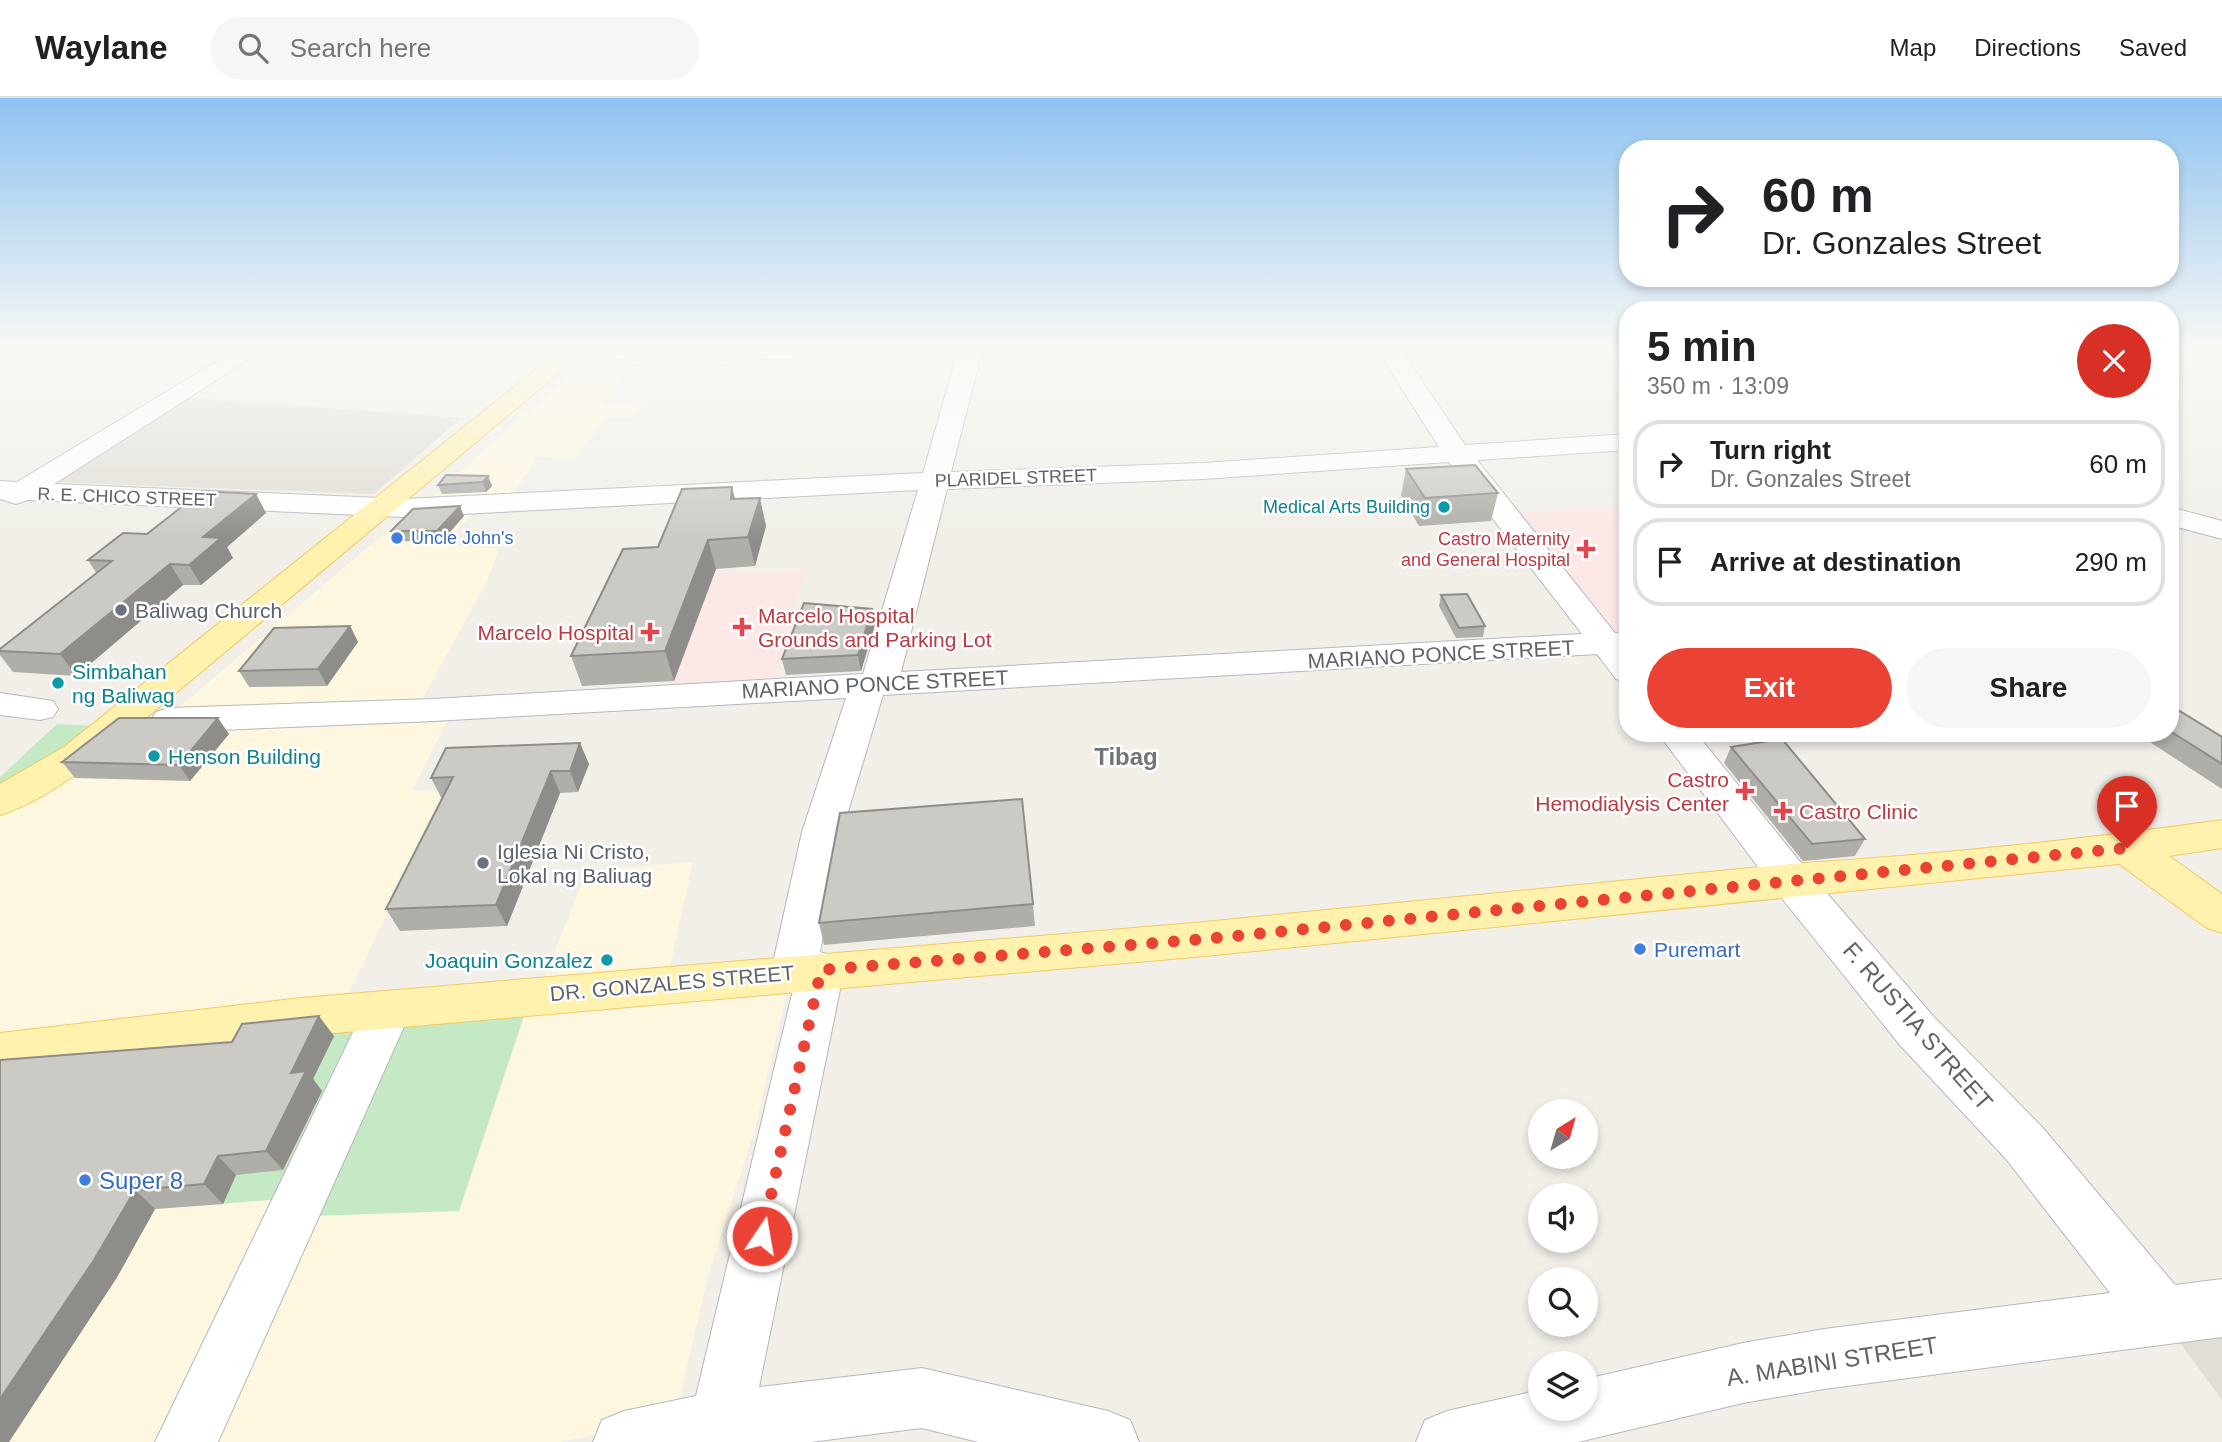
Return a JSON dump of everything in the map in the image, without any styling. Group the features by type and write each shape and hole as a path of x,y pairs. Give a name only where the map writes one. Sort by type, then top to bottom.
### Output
{"main road":[{"path":"0,801 45,778 130,720 180,698 501,414"},
{"path":"393,507 508,414"},
{"name":"DR. GONZALES STREET","path":"0,1053 301,1017 808,971 1205,939 1791,880 1885,874 2127,848 2222,834"},
{"path":"2127,848 2222,916"}],"street":[{"path":"6,496 144,414"},
{"path":"721,1422 808,971 822,832 866,692 883,675 953,414"},
{"path":"1431,414 1457,454 1619,650"},
{"name":"PLARIDEL STREET","path":"393,507 656,498 934,481 1203,471 1619,443"},
{"name":"R. E. CHICO STREET","path":"6,496 393,507"},
{"path":"2179,518 2222,530"},
{"name":"MARIANO PONCE STREET","path":"130,720 406,711 875,683 1619,652"},
{"path":"0,704 40,709"},
{"name":"F. RUSTIA STREET","path":"1683,742 1791,880 1916,1030 2024,1143 2164,1315"},
{"path":"186,1442 387,1011"},
{"name":"A. MABINI STREET","path":"1447,1442 1743,1373 1824,1359 2222,1308"},
{"path":"624,1442 721,1422 922,1398 1108,1442"}],"shaded area":[{"path":"154,414 404,414 461,418 374,494 48,482"},
{"path":"525,414 638,414 634,418 608,417 575,458 538,457 509,499 427,502"},
{"name":"Castro Maternity and General Hospital","path":"1619,506 1619,636 1615,636 1515,513"},
{"path":"406,515 471,515 443,545 499,548 487,582 421,701 178,708"},
{"name":"Marcelo Hospital Grounds and Parking Lot","path":"804,572 775,680 672,686 714,574"},
{"path":"447,722 412,791 446,790 348,995 0,1035 0,811 121,734"},
{"path":"693,862 670,966 544,978 587,871"},
{"path":"788,987 755,1129 709,1272 675,1419 559,1442 0,1442 0,1067"},
{"path":"2222,1322 2222,1400 2170,1329"}],"green space":[{"path":"57,724 97,726 0,792 0,777"},
{"path":"525,1013 459,1211 311,1216 320,1196 157,1209 248,1040"}],"building":[{"path":"1475,465 1498,493 1425,498 1406,469"},
{"path":"446,475 488,476 483,482 438,485"},
{"path":"732,487 731,499 760,498 748,537 708,540 665,651 571,656 623,549 658,547 682,489"},
{"path":"202,491 256,494 203,537 221,538 189,565 170,564 60,654 0,651 112,561 88,560 123,533 147,534"},
{"path":"460,506 437,531 391,531 413,509"},
{"path":"1467,594 1485,626 1459,628 1441,595"},
{"path":"804,603 872,609 858,655 782,659"},
{"path":"350,626 318,669 239,671 274,628"},
{"path":"2179,711 2222,737 2222,764 2179,737"},
{"path":"119,718 218,718 179,765 62,762"},
{"path":"1784,742 1865,839 1812,844 1731,747"},
{"name":"Iglesia Ni Cristo, Lokal ng Baliuag","path":"580,743 570,771 551,771 496,905 386,909 453,777 431,778 446,748"},
{"path":"1022,799 1033,904 819,923 840,813"},
{"name":"Super 8","path":"319,1016 291,1073 306,1071 266,1151 218,1156 204,1184 135,1190 94,1260 0,1399 0,1060 232,1042 242,1024"}],"place":[{"name":"Medical Arts Building","path":"1444,507"},
{"name":"Uncle John's","path":"397,538"},
{"name":"Castro Maternity and General Hospital","path":"1586,549"},
{"name":"Baliwag Church","path":"121,610"},
{"name":"Marcelo Hospital Grounds and Parking Lot","path":"742,627"},
{"name":"Marcelo Hospital","path":"650,632"},
{"name":"Simbahan ng Baliwag","path":"58,683"},
{"name":"Henson Building","path":"154,756"},
{"name":"Castro Hemodialysis Center","path":"1745,791"},
{"name":"Castro Clinic","path":"1783,811"},
{"name":"Iglesia Ni Cristo, Lokal ng Baliuag","path":"483,863"},
{"name":"Puremart","path":"1640,949"},
{"name":"Joaquin Gonzalez","path":"607,960"},
{"name":"Super 8","path":"85,1180"}],"district":[{"name":"Tibag","path":"1126,756"}],"route":[{"path":"762,1236 821,970 1205,939 1791,880 1885,874 2127,848"}]}
